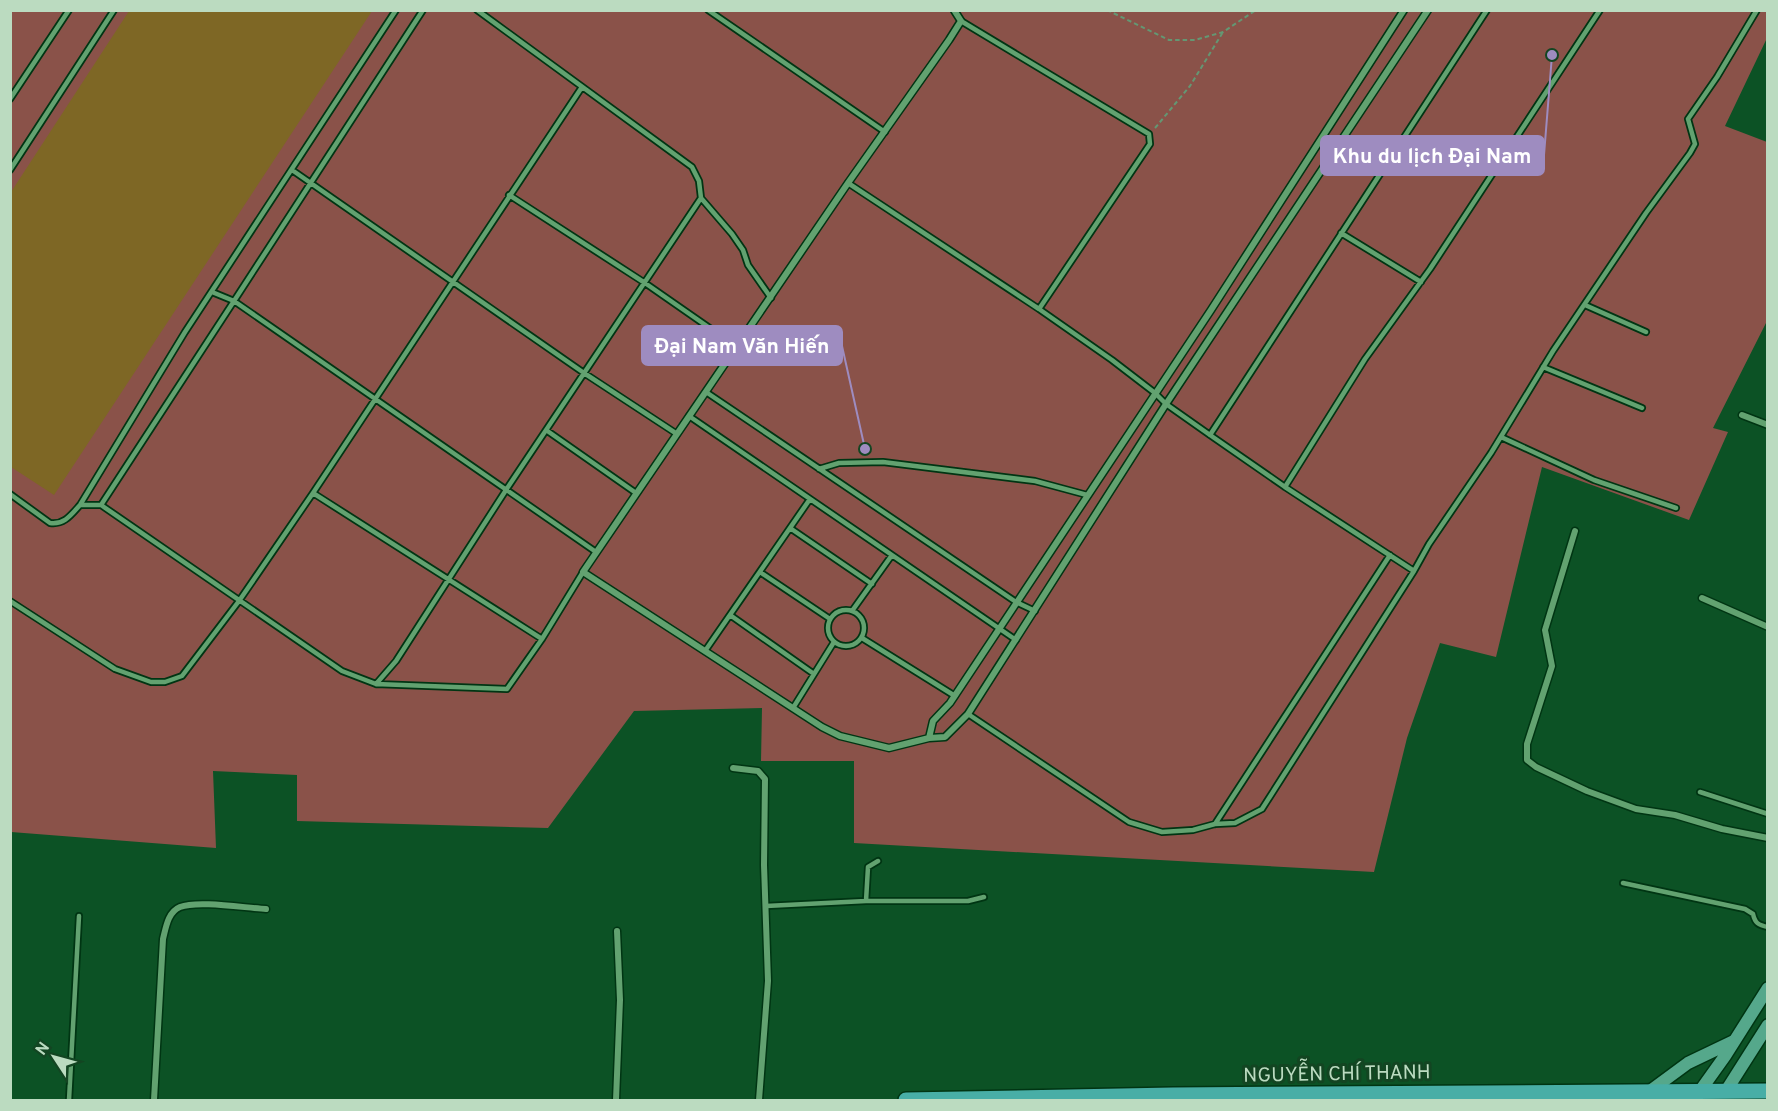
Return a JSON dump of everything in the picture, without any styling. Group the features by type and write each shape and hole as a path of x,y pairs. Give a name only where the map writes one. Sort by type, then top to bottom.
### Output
{"main road":[{"path":"1697,1096 1767,988"},
{"path":"1722,1096 1767,1025"},
{"path":"1650,1091 1688,1063 1734,1041"},
{"name":"NGUYỄN CHÍ THANH","path":"906,1101 1379,1097 1650,1091 1722,1096 1767,1091"}],"street":[{"path":"954,10 961,21 583,572 840,736 889,748 929,738 945,737 968,714 1166,404 1428,10"},
{"path":"929,738 933,721 955,696 1211,310 1404,10"},
{"path":"1742,415 1767,424"},
{"path":"1575,531 1545,630 1552,666 1527,744 1527,760 1536,767 1587,791 1636,809 1675,815 1722,829 1767,838"},
{"path":"1702,598 1767,627"},
{"path":"733,768 758,771 765,779 768,981 759,1101"},
{"path":"154,1101 162,948 167,920 179,907 201,904 266,909"},
{"path":"616,1101 620,1000 617,931"}],"lane":[{"path":"10,99 69,10"},
{"path":"10,170 114,10"},
{"path":"10,494 50,523 64,522 80,505 185,332 396,10"},
{"path":"100,505 423,10"},
{"path":"477,10 692,167 699,181 701,198 732,234 743,250 748,265 771,298"},
{"path":"708,10 885,132"},
{"path":"1210,435 1486,10"},
{"path":"1285,487 1365,359 1421,282 1600,10"},
{"path":"968,714 1129,822 1162,832 1193,830 1215,824 1236,823 1262,809 1544,367 1646,213 1690,153 1695,144 1688,119 1717,77 1757,10"},
{"path":"961,21 1149,134 1150,144 1039,309"},
{"path":"10,601 115,669 151,682 165,682 182,676 239,601 313,493 582,87"},
{"path":"292,170 584,373 677,434"},
{"path":"848,183 1039,309 1112,360 1166,404 1210,435 1414,571"},
{"path":"509,195 645,283 737,347"},
{"path":"376,684 396,662 506,490 701,198"},
{"path":"1341,233 1421,282"},
{"path":"212,292 234,301 596,552"},
{"path":"1585,305 1646,332"},
{"path":"1544,367 1642,408"},
{"path":"706,392 1016,602 1035,611"},
{"path":"688,416 1016,640"},
{"path":"546,430 636,493"},
{"path":"1501,437 1594,480 1676,508"},
{"path":"819,469 838,463 883,462 1035,481 1087,495"},
{"path":"313,493 542,639"},
{"path":"705,651 810,499"},
{"path":"80,505 100,505 342,671 376,684 507,689 542,639 583,572"},
{"path":"790,528 872,584"},
{"path":"852,611 892,555"},
{"path":"1215,824 1390,555"},
{"path":"760,572 830,619"},
{"path":"840,611 852,611 862,619 864,625 862,638 852,646 839,646 827,631 830,619 840,611"},
{"path":"730,615 814,674"},
{"path":"862,638 955,696"},
{"path":"793,708 834,642"},
{"path":"1700,792 1767,814"},
{"path":"866,901 868,867 878,861"},
{"path":"1623,883 1745,909 1753,914 1758,925 1767,927"},
{"path":"766,906 866,901 968,901 984,897"},
{"path":"69,1101 79,916"}],"path":[{"path":"1107,10 1169,40 1195,40 1223,32 1256,10"},
{"path":"1149,134 1190,86 1223,32"}],"shaded area":[{"path":"10,11 1767,11 1767,38 1725,126 1767,142 1767,321 1713,428 1728,432 1689,520 1542,467 1496,657 1440,643 1407,738 1374,872 854,843 854,761 761,761 762,708 634,711 548,828 297,821 297,775 213,771 216,848 11,832"},
{"path":"129,11 372,11 54,495 11,467 11,192"}],"place":[{"name":"Khu du lịch Đại Nam","path":"1552,55"},
{"name":"Đại Nam Văn Hiến","path":"865,449"}]}
